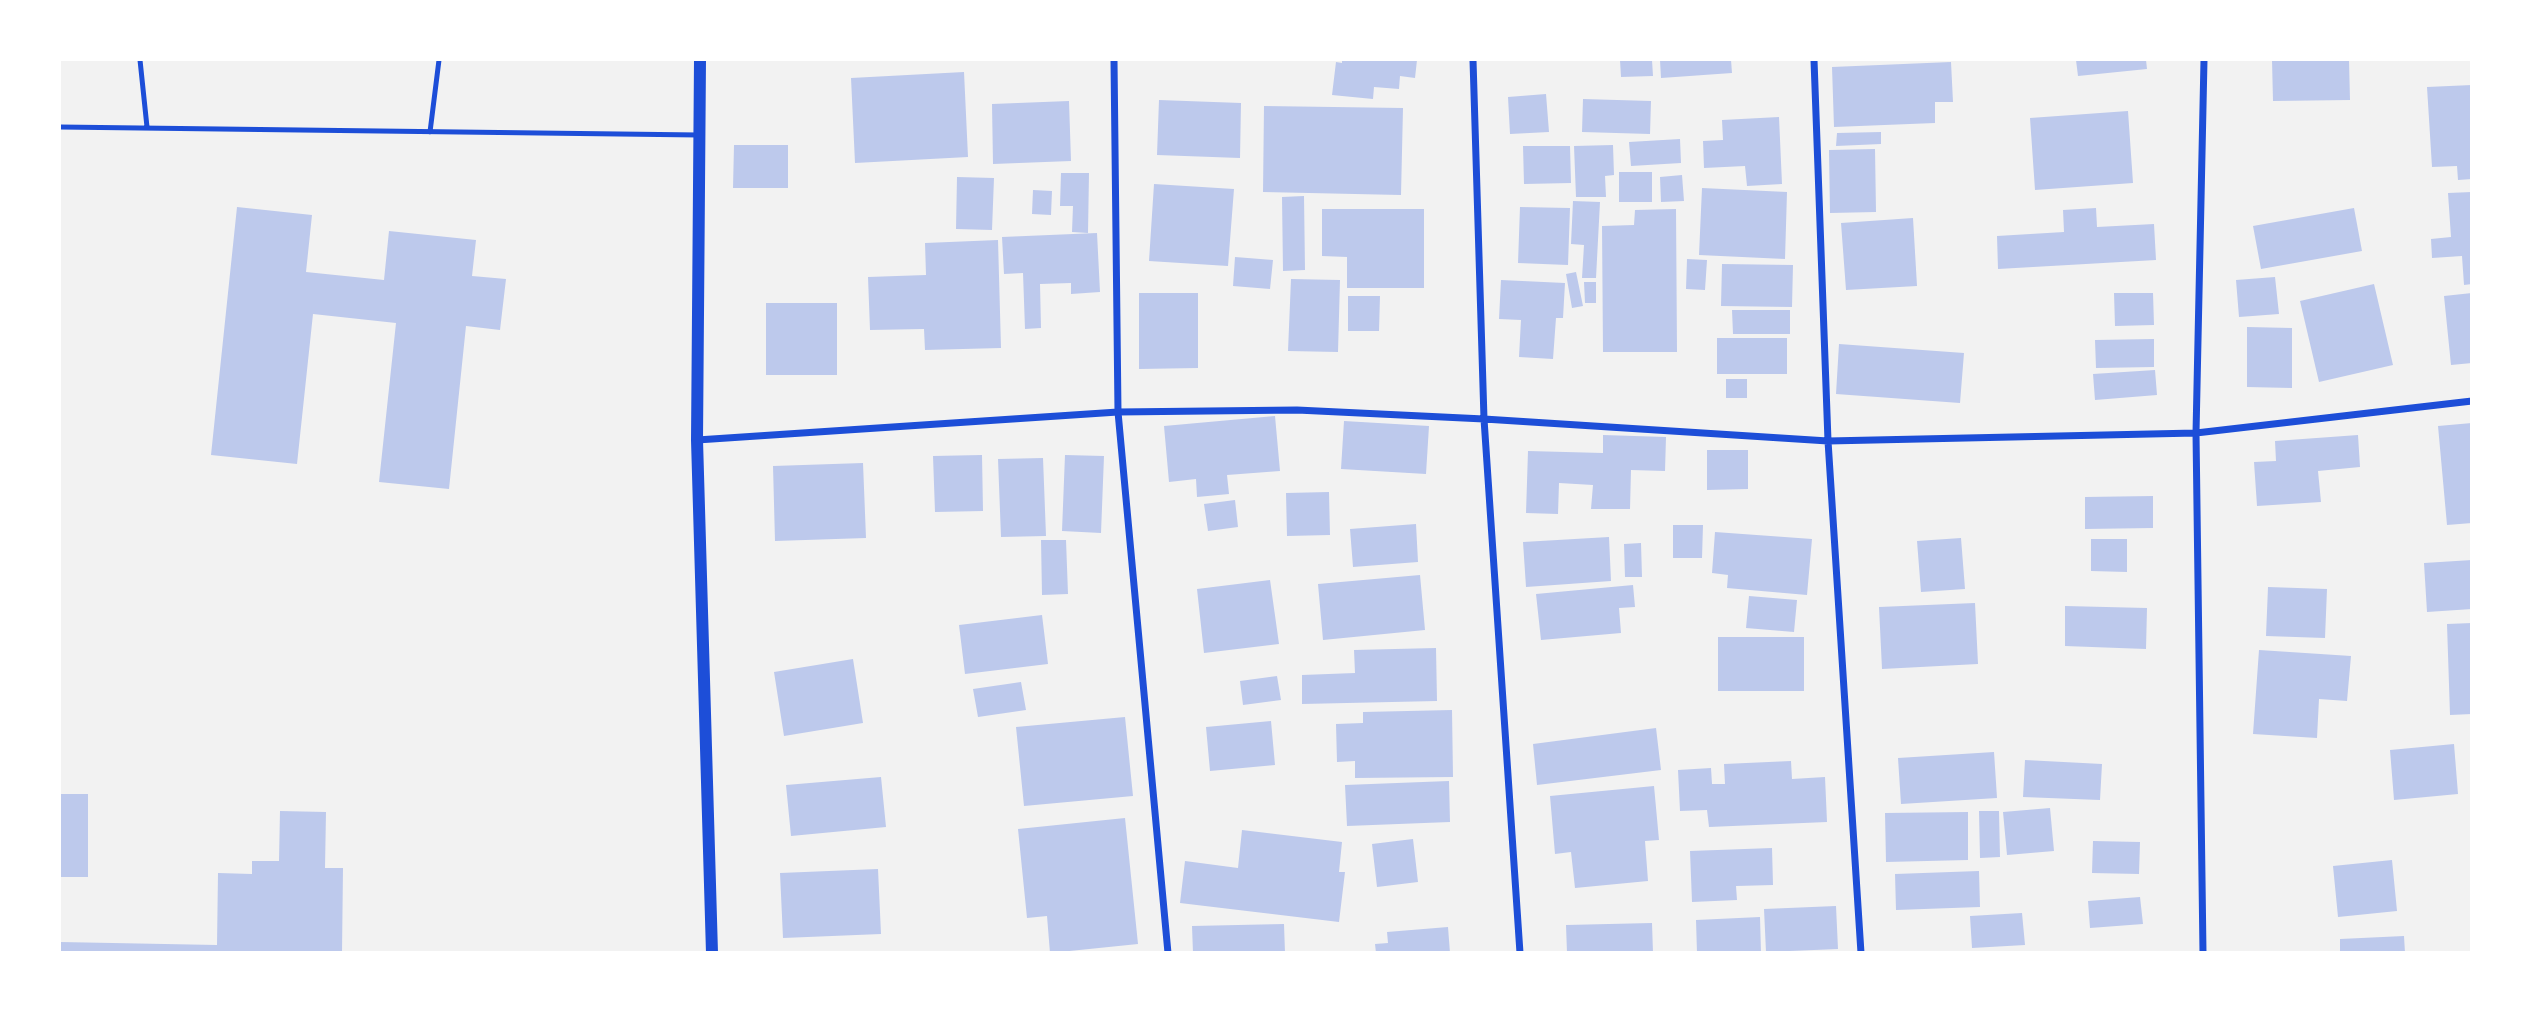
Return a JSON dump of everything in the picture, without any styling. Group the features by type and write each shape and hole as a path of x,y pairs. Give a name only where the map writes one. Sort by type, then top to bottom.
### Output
{"street":[{"path":"700,60 697,440 712,953"},
{"path":"1114,60 1118,412 1168,953"},
{"path":"1473,60 1484,419 1520,953"},
{"path":"1814,60 1828,441 1861,953"},
{"path":"2203,953 2196,433 2204,60"},
{"path":"697,440 1118,412 1297,410 1828,441 2196,433 2472,401"}],"lane":[{"path":"140,60 147,127"},
{"path":"430,132 439,60"},
{"path":"60,127 699,135"}],"building":[{"path":"1342,60 1417,60 1415,78 1400,76 1399,89 1374,87 1373,99 1332,95 1336,62 1342,63"},
{"path":"1620,60 1652,60 1653,76 1621,77"},
{"path":"1660,60 1731,60 1732,73 1661,78"},
{"path":"2076,60 2146,60 2147,69 2078,76"},
{"path":"2272,60 2349,60 2350,100 2273,101"},
{"path":"1951,62 1953,102 1935,102 1935,123 1834,127 1832,67"},
{"path":"964,72 968,157 855,163 851,78"},
{"path":"2472,85 2472,179 2458,180 2457,166 2432,167 2427,87"},
{"path":"1546,94 1549,132 1510,134 1508,97"},
{"path":"1583,99 1651,101 1650,134 1582,132"},
{"path":"1159,100 1241,103 1240,158 1157,155"},
{"path":"1069,101 1071,161 993,164 992,104"},
{"path":"1264,106 1403,108 1401,195 1263,192"},
{"path":"2128,111 2133,183 2035,190 2030,118"},
{"path":"1779,117 1782,184 1747,186 1745,166 1704,168 1703,141 1723,140 1722,120"},
{"path":"1881,132 1881,144 1836,146 1837,133"},
{"path":"1680,139 1681,163 1631,166 1629,142"},
{"path":"734,145 788,145 788,188 733,188"},
{"path":"1613,145 1614,175 1605,176 1606,197 1576,197 1574,146"},
{"path":"1523,146 1570,146 1571,183 1524,184"},
{"path":"1875,149 1876,212 1830,213 1829,150"},
{"path":"1619,172 1652,172 1652,202 1619,202"},
{"path":"1061,173 1089,173 1088,233 1072,232 1073,206 1060,206"},
{"path":"1682,175 1684,201 1661,202 1660,177"},
{"path":"957,177 994,178 992,230 956,229"},
{"path":"1154,184 1234,189 1228,266 1149,261"},
{"path":"1702,188 1787,192 1785,259 1699,255"},
{"path":"1033,190 1052,191 1051,215 1032,214"},
{"path":"2472,192 2472,284 2464,285 2462,256 2432,258 2431,239 2451,237 2448,193"},
{"path":"1304,196 1305,270 1283,271 1282,197"},
{"path":"1573,201 1600,202 1596,278 1582,278 1584,245 1571,244"},
{"path":"237,207 312,215 306,272 384,280 389,231 476,240 472,276 506,279 500,330 466,326 449,489 379,482 396,323 313,314 297,464 211,455"},
{"path":"1520,207 1570,208 1568,265 1518,263"},
{"path":"2096,208 2097,227 2154,224 2156,260 1998,269 1997,236 2064,232 2063,210"},
{"path":"2354,208 2362,251 2261,269 2253,226"},
{"path":"1322,209 1424,209 1424,288 1347,288 1347,257 1322,256"},
{"path":"1676,209 1677,352 1603,352 1602,226 1634,225 1635,210"},
{"path":"1913,218 1917,286 1846,290 1841,223"},
{"path":"1097,233 1100,292 1071,294 1071,283 1040,284 1041,328 1025,329 1023,273 1004,274 1002,237"},
{"path":"998,240 1001,348 925,350 924,329 870,330 868,277 926,275 925,243"},
{"path":"1235,257 1273,260 1270,289 1233,286"},
{"path":"1687,259 1707,260 1705,290 1686,289"},
{"path":"1722,264 1793,265 1792,307 1721,306"},
{"path":"1576,272 1583,306 1572,308 1566,274"},
{"path":"2275,277 2279,314 2239,317 2236,280"},
{"path":"1291,279 1340,280 1338,352 1288,351"},
{"path":"1501,280 1565,283 1563,318 1556,318 1553,359 1519,357 1521,320 1499,319"},
{"path":"1584,282 1596,282 1596,303 1585,303"},
{"path":"2374,284 2393,365 2319,382 2300,301"},
{"path":"1139,293 1198,293 1198,368 1139,369"},
{"path":"2114,293 2153,293 2154,325 2115,326"},
{"path":"2472,293 2472,363 2451,365 2444,296"},
{"path":"1348,296 1380,296 1379,331 1348,331"},
{"path":"766,303 837,303 837,375 766,375"},
{"path":"1732,310 1790,310 1790,334 1733,334"},
{"path":"2247,327 2292,328 2292,388 2247,387"},
{"path":"1717,338 1787,338 1787,374 1717,374"},
{"path":"2154,339 2154,367 2096,368 2095,340"},
{"path":"1839,344 1964,353 1960,403 1836,394"},
{"path":"2155,370 2157,395 2095,400 2093,374"},
{"path":"1726,379 1747,379 1747,398 1726,398"},
{"path":"1275,416 1280,471 1227,475 1229,494 1197,497 1196,479 1169,482 1164,426"},
{"path":"1344,421 1429,426 1426,474 1341,469"},
{"path":"2472,423 2472,523 2447,525 2438,426"},
{"path":"1603,435 1666,437 1665,471 1631,470 1630,509 1591,509 1593,485 1559,483 1558,514 1526,513 1528,451 1603,453"},
{"path":"2358,435 2360,467 2318,471 2321,502 2257,506 2254,462 2276,461 2275,441"},
{"path":"1707,450 1748,450 1748,489 1707,490"},
{"path":"982,455 983,511 935,512 933,456"},
{"path":"1065,455 1104,456 1101,533 1062,531"},
{"path":"1043,458 1046,536 1001,537 998,459"},
{"path":"863,463 866,538 775,541 773,466"},
{"path":"1329,492 1330,535 1287,536 1286,493"},
{"path":"2153,496 2153,528 2085,529 2085,497"},
{"path":"1235,500 1238,527 1208,531 1204,504"},
{"path":"1416,524 1418,562 1353,567 1350,529"},
{"path":"1673,525 1703,525 1702,558 1673,558"},
{"path":"1715,532 1812,539 1807,595 1727,588 1728,575 1712,573"},
{"path":"1609,537 1611,581 1526,587 1523,542"},
{"path":"1961,538 1965,589 1921,592 1917,541"},
{"path":"2091,539 2127,539 2127,572 2091,571"},
{"path":"1041,540 1066,540 1068,594 1042,595"},
{"path":"1641,543 1642,577 1625,577 1624,544"},
{"path":"2472,560 2472,609 2427,612 2424,563"},
{"path":"1420,575 1425,630 1323,640 1318,584"},
{"path":"1270,580 1279,644 1204,653 1197,589"},
{"path":"1633,585 1635,607 1619,608 1621,633 1541,640 1536,594"},
{"path":"2268,587 2327,589 2325,638 2266,636"},
{"path":"1749,596 1797,600 1794,632 1746,628"},
{"path":"1975,603 1978,664 1882,669 1879,607"},
{"path":"2065,606 2147,608 2146,649 2065,646"},
{"path":"1042,615 1048,664 965,674 959,625"},
{"path":"2472,623 2472,714 2450,715 2447,624"},
{"path":"1718,637 1804,637 1804,691 1718,691"},
{"path":"1436,648 1437,701 1302,704 1302,675 1355,673 1354,650"},
{"path":"2259,650 2351,656 2347,701 2319,699 2317,738 2253,734"},
{"path":"853,659 863,723 784,736 774,672"},
{"path":"1277,676 1281,700 1243,705 1240,681"},
{"path":"1021,682 1026,710 978,717 973,689"},
{"path":"1452,710 1453,777 1355,778 1355,761 1337,762 1336,724 1363,723 1363,712"},
{"path":"1125,717 1133,796 1024,806 1016,727"},
{"path":"1271,721 1275,765 1210,771 1206,727"},
{"path":"1656,728 1661,770 1537,785 1533,744"},
{"path":"2454,744 2458,794 2394,800 2390,750"},
{"path":"1994,752 1997,798 1901,804 1898,758"},
{"path":"2025,760 2102,764 2100,800 2023,797"},
{"path":"1791,761 1792,779 1825,777 1827,822 1709,827 1707,810 1680,811 1678,770 1711,768 1712,784 1725,784 1724,764"},
{"path":"881,777 886,827 791,836 786,785"},
{"path":"1449,781 1450,822 1347,826 1345,785"},
{"path":"1654,786 1659,840 1645,841 1648,881 1575,888 1571,852 1555,854 1550,796"},
{"path":"60,794 88,794 88,877 60,877"},
{"path":"2050,808 2054,851 2007,855 2003,812"},
{"path":"280,811 326,812 325,868 343,868 342,953 60,953 60,942 217,945 218,873 252,874 252,861 279,861"},
{"path":"1979,811 1999,811 2000,857 1980,858"},
{"path":"1968,812 1968,860 1886,862 1885,813"},
{"path":"1125,818 1138,944 1050,953 1047,916 1027,918 1018,829"},
{"path":"1242,830 1342,842 1339,872 1345,872 1339,922 1180,903 1185,861 1238,868"},
{"path":"1413,839 1418,882 1377,887 1372,844"},
{"path":"2093,841 2140,842 2139,874 2092,873"},
{"path":"1772,848 1773,885 1736,886 1737,900 1692,902 1690,851"},
{"path":"2392,860 2397,911 2338,917 2333,866"},
{"path":"878,869 881,934 783,938 780,873"},
{"path":"1979,871 1980,907 1896,910 1895,874"},
{"path":"2140,897 2143,924 2090,928 2088,901"},
{"path":"1836,906 1838,949 1766,952 1764,909"},
{"path":"2022,913 2025,945 1972,948 1970,916"},
{"path":"1760,917 1761,953 1697,953 1696,920"},
{"path":"1652,923 1653,953 1567,953 1566,925"},
{"path":"1284,924 1285,953 1193,953 1192,926"},
{"path":"1448,927 1450,953 1376,953 1375,944 1388,943 1387,932"},
{"path":"2404,936 2405,953 2340,953 2340,939"}]}
